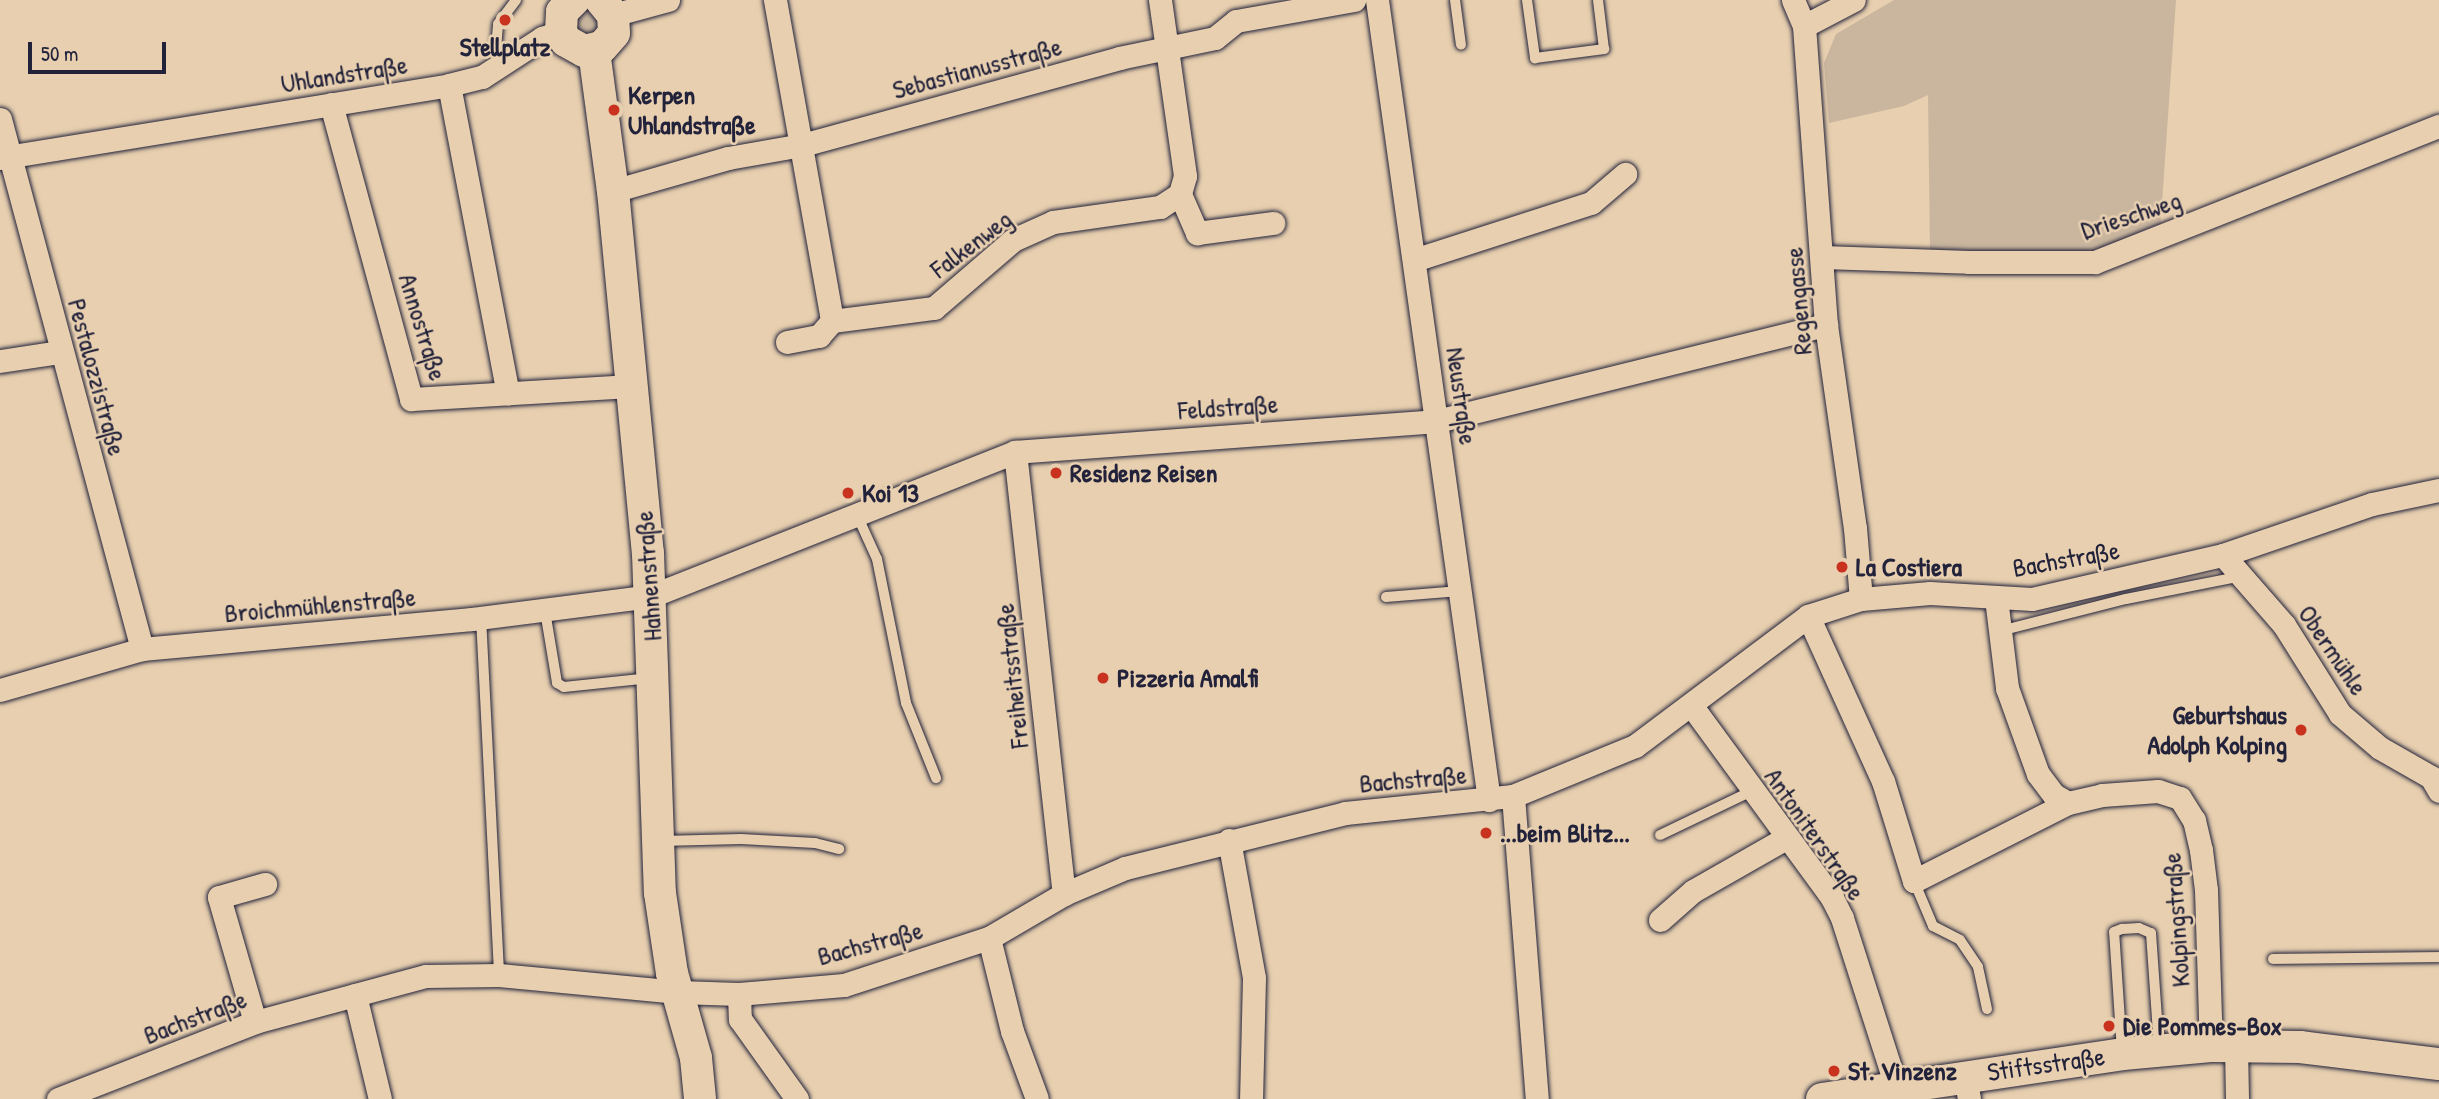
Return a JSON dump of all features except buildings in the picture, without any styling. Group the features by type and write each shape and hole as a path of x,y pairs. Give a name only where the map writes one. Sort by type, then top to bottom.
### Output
{"main road":[{"path":"574,0 562,12 561,32 574,48 594,51 603,47 614,33 607,7"},
{"name":"Hahnenstraße","path":"594,51 613,191 650,596 660,893 678,992 696,1058 700,1099"},
{"name":"Stiftsstraße","path":"1822,1099 1896,1086 1967,1088 2123,1054 2223,1046 2300,1047 2439,1064"}],"street":[{"path":"607,7 668,0"},
{"path":"775,0 832,321"},
{"path":"1160,0 1185,176 1180,194 1197,233 1272,223"},
{"name":"Sebastianusstraße","path":"613,191 728,158 802,145 1119,58 1216,38 1236,21 1354,0"},
{"name":"Neustraße","path":"1377,0 1489,800"},
{"name":"Regengasse","path":"1793,0 1804,26 1826,325 1855,528 1861,599"},
{"path":"1804,26 1854,0"},
{"name":"Uhlandstraße","path":"6,157 449,85 482,77 542,38 561,32"},
{"path":"449,85 508,393"},
{"name":"Annostraße","path":"331,104 411,399 632,386"},
{"name":"Pestalozzistraße","path":"0,120 6,157 142,649"},
{"name":"Drieschweg","path":"1822,257 2095,262 2439,126"},
{"path":"1414,260 1591,203 1625,174"},
{"name":"Falkenweg","path":"787,342 820,337 832,321 934,308 1013,240 1053,222 1160,207 1180,194"},
{"name":"Feldstraße","path":"650,596 1015,452 1437,421 1826,325"},
{"path":"0,361 60,352"},
{"name":"Freiheitsstraße","path":"1015,452 1064,894"},
{"name":"Bachstraße","path":"58,1099 255,1022 426,976 499,975 678,992 739,994 844,985 989,938 1064,894 1125,868 1345,813 1513,796 1635,746 1808,616 1861,599 1930,593 2032,599 2223,555 2372,504 2439,490"},
{"name":"Obermühle","path":"2223,555 2284,625 2340,714 2380,748 2431,777 2439,791"},
{"name":"Broichmühlenstraße","path":"0,690 142,649 545,611 650,596"},
{"path":"1996,598 2007,688 2038,774 2054,795 2068,803"},
{"path":"1808,616 1883,781 1914,881"},
{"name":"Antoniterstraße","path":"1690,705 1832,898 1842,918 1896,1086"},
{"name":"Kolpingstraße","path":"1914,881 2068,803 2102,795 2158,791 2180,798 2194,820 2206,890 2223,1046 2237,1099"},
{"path":"1513,796 1537,1099"},
{"path":"1660,920 1693,891 1786,838"},
{"path":"1229,840 1254,978 1251,1099"},
{"path":"255,1022 219,897 265,884"},
{"path":"989,938 1012,1031 1037,1099"},
{"path":"739,994 740,1019 797,1099"},
{"path":"355,995 380,1099"}],"lane":[{"path":"503,63 496,48 498,24 516,0"},
{"path":"1455,0 1461,45"},
{"path":"1527,0 1535,58 1604,49 1598,0"},
{"path":"857,515 877,559 906,703 936,778"},
{"path":"2000,631 2126,599 2242,576"},
{"path":"1386,597 1460,590"},
{"path":"545,611 557,683 564,687 654,678"},
{"path":"481,617 499,975"},
{"path":"1660,835 1752,791"},
{"path":"658,841 741,839 815,843 839,849"},
{"path":"1914,881 1933,926 1960,940 1978,967 1987,1009"},
{"path":"2123,1054 2114,932 2122,929 2139,928 2151,933 2159,1050"},
{"path":"2273,958 2439,957"}],"shaded area":[{"path":"1894,0 2176,0 2160,232 2098,257 1930,251 1928,95 1904,106 1829,123 1824,63 1836,34"},
{"path":"583,13 591,13 598,20 598,28 591,35 583,35 576,28 576,20"}],"place":[{"name":"Stellplatz","path":"505,20"},
{"name":"Kerpen Uhlandstraße","path":"614,110"},
{"name":"Residenz Reisen","path":"1056,473"},
{"name":"Koi 13","path":"848,493"},
{"name":"La Costiera","path":"1842,567"},
{"name":"Pizzeria Amalfi","path":"1103,678"},
{"name":"Geburtshaus Adolph Kolping","path":"2301,730"},
{"name":"...beim Blitz...","path":"1486,833"},
{"name":"Die Pommes-Box","path":"2109,1026"},
{"name":"St. Vinzenz","path":"1834,1071"}]}
